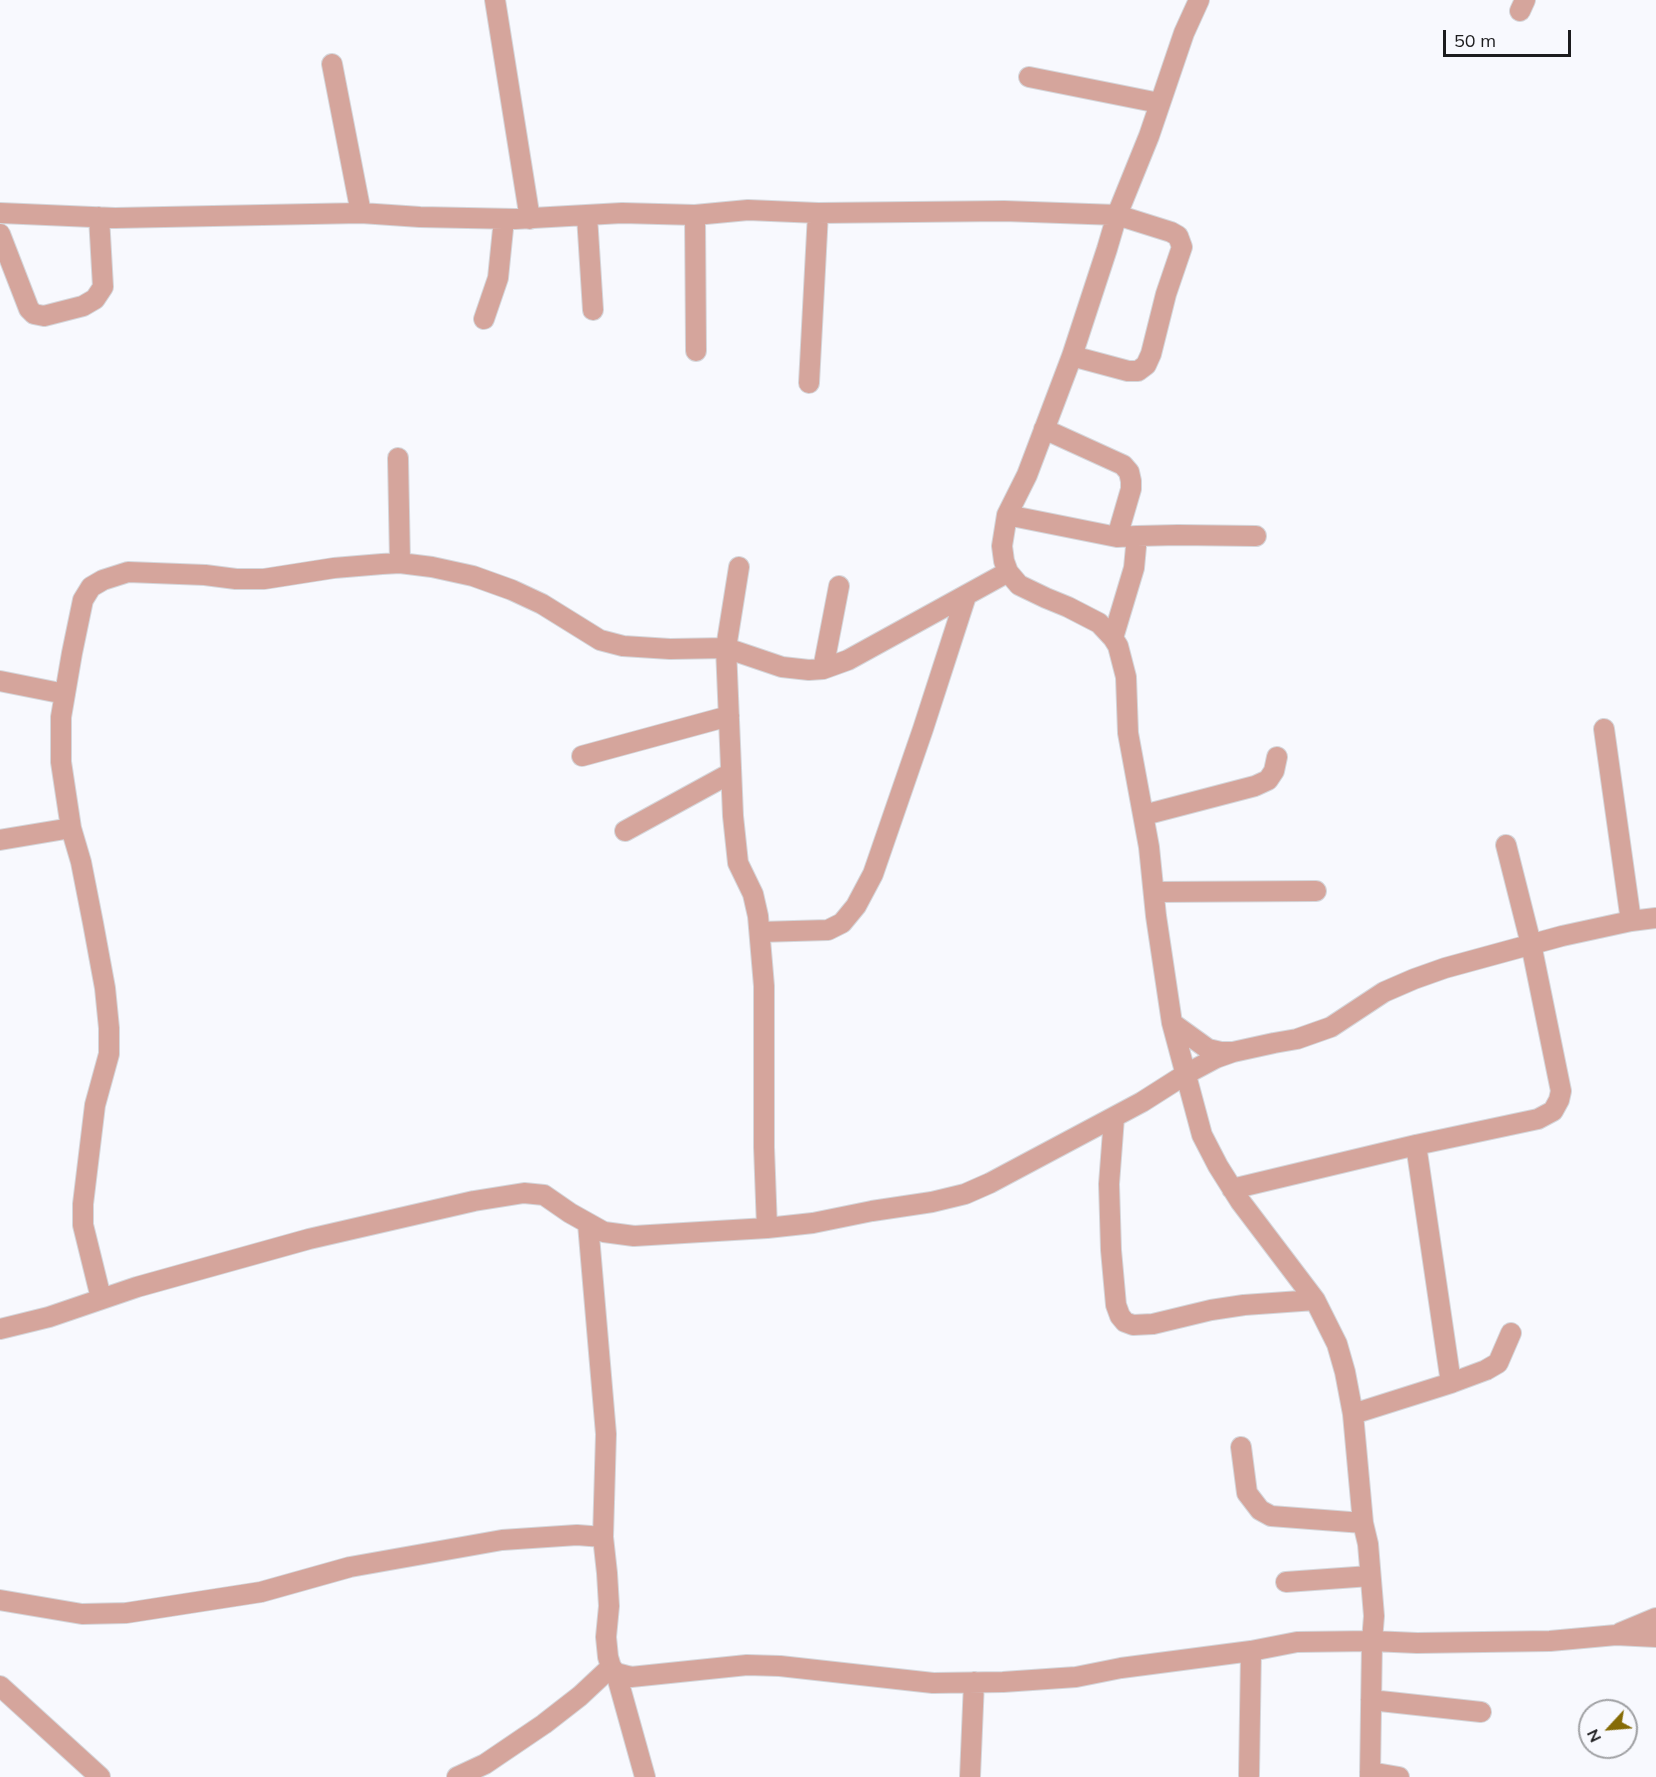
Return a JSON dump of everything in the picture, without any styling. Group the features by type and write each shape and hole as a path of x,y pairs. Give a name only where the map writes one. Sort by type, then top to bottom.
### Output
{"street":[{"path":"495,0 530,219"},
{"path":"1199,0 1184,33 1149,136 1117,215 1072,356 1027,475 1007,515 1002,546 1008,572 1019,585 1099,623 1113,638 1122,660 1126,677 1128,733 1144,815 1172,1023 1202,1134 1232,1189 1315,1300 1337,1344 1346,1372 1353,1414 1363,1524 1368,1544 1374,1616 1370,1775 1399,1777"},
{"path":"332,64 361,213"},
{"path":"1029,77 1159,103"},
{"path":"0,213 99,217 361,213 420,217 530,219 622,213 695,215 748,210 818,213 1004,211 1117,215 1178,236 1182,247 1146,365 1138,370 1128,371 1072,356"},
{"path":"809,383 818,213"},
{"path":"695,215 696,351"},
{"path":"587,216 593,310"},
{"path":"0,234 29,309 33,314 44,316 83,306 95,299 103,287 99,217"},
{"path":"484,319 498,278 504,219"},
{"path":"1044,429 1123,465 1129,472 1131,489 1117,537"},
{"path":"398,458 400,563"},
{"path":"1007,515 1117,537 1256,536"},
{"path":"1113,638 1134,568 1137,536"},
{"path":"101,1298 83,1225 83,1204 95,1105 109,1054 110,1028 105,988 81,862 71,828 61,762 61,717 83,600 91,587 103,580 128,572 264,579 334,568 400,563 432,567 483,579 542,604 600,640 623,646 670,649 726,648 783,667 809,670 823,669 848,660 1008,572"},
{"path":"739,567 726,648 731,773 738,863 753,894 759,916 764,986 764,1147 767,1228"},
{"path":"823,669 839,586"},
{"path":"760,932 828,930 842,923 856,906 873,874 966,596"},
{"path":"0,681 65,694"},
{"path":"582,756 729,716"},
{"path":"1604,729 1631,921"},
{"path":"1144,815 1255,786 1268,780 1274,771 1277,757"},
{"path":"625,831 731,773"},
{"path":"0,840 71,828"},
{"path":"1232,1189 1416,1145 1538,1119 1553,1110 1561,1091 1531,944 1506,845"},
{"path":"1154,892 1316,891"},
{"path":"0,1329 49,1317 101,1298 309,1239 474,1201 524,1193 544,1195 604,1232 634,1236 813,1223 965,1194 998,1180 1114,1118 1216,1058 1274,1042 1297,1039 1331,1027 1384,992 1445,968 1531,944 1631,921 1656,918"},
{"path":"1172,1023 1208,1049 1233,1052"},
{"path":"1114,1118 1109,1184 1111,1250 1116,1305 1125,1322 1133,1325 1153,1324 1210,1310 1315,1300"},
{"path":"1416,1145 1451,1383"},
{"path":"588,1224 606,1434 603,1537 609,1606 606,1638 645,1777"},
{"path":"1353,1414 1486,1371 1498,1363 1511,1333"},
{"path":"1242,1447 1247,1493 1260,1510 1271,1516 1363,1524"},
{"path":"0,1600 82,1614 126,1613 261,1592 350,1568 502,1540 577,1535 603,1537"},
{"path":"1286,1582 1370,1576"},
{"path":"1616,1635 1656,1618"},
{"path":"614,1670 631,1677 643,1677 747,1665 780,1666 933,1683 974,1682 1076,1677 1120,1668 1251,1651 1297,1642 1417,1643 1550,1641 1616,1635 1656,1637"},
{"path":"1250,1775 1251,1651"},
{"path":"457,1777 485,1764 544,1724 614,1670"},
{"path":"970,1777 974,1682"},
{"path":"0,1686 100,1777"},
{"path":"1371,1700 1480,1712"}]}
